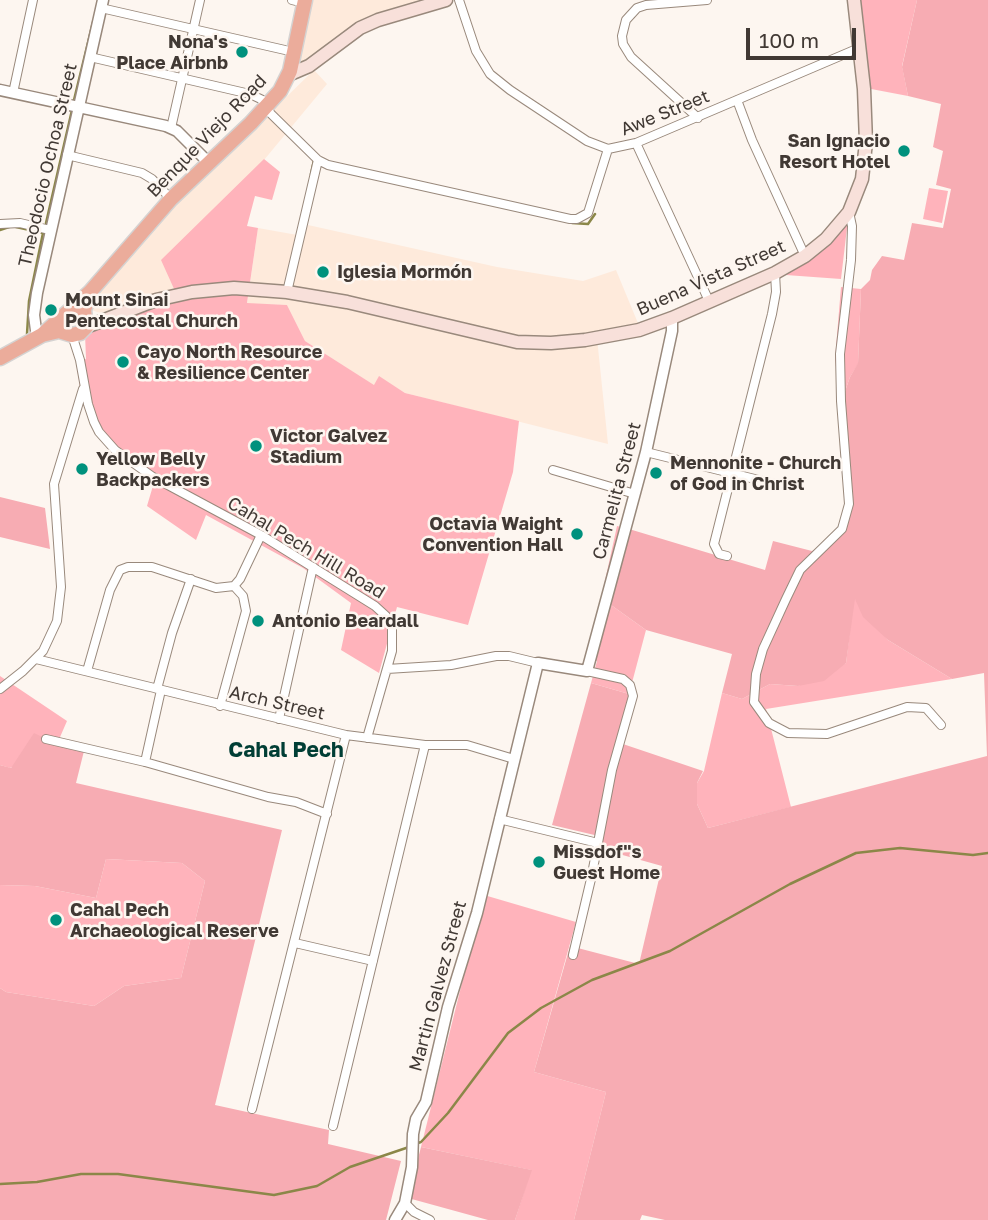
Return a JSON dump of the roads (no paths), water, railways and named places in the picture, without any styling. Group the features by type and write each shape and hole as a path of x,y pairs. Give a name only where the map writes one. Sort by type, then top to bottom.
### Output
{"highway":[{"path":"288,75 297,0"},
{"path":"269,103 297,0"},
{"name":"Benque Viejo Road","path":"39,336 90,292 171,199 269,103 288,75"},
{"name":"Benque Viejo Road","path":"79,326 90,292"},
{"path":"76,311 79,326 62,324 67,313 76,311"},
{"path":"0,358 39,336 79,326"}],"main road":[{"name":"Benque Viejo Road","path":"288,75 309,66 360,28 446,0"},
{"name":"Buena Vista Street","path":"79,326 173,295 234,288 287,292 347,302 517,342 585,340 639,330 672,318 775,273 805,256 826,239 849,212 862,179 866,110 853,0"}],"street":[{"path":"13,93 33,0"},
{"path":"171,128 200,0"},
{"name":"Awe Street","path":"459,0 476,51 490,74 587,141 608,149 636,144 859,48"},
{"path":"698,118 631,57 623,44 622,36 626,20 637,8 707,0"},
{"path":"102,4 285,50"},
{"name":"Theodocio Ochoa Street","path":"39,336 34,322 35,307 102,4"},
{"path":"90,57 250,94 269,103 318,160 328,165 577,219 584,217 591,207 608,149"},
{"path":"0,90 171,128 209,163"},
{"path":"737,100 752,140 805,256"},
{"path":"636,144 709,301"},
{"path":"67,155 148,176 171,199"},
{"path":"287,292 318,160"},
{"path":"849,212 852,226 851,260 839,354 849,503 842,529 800,570 786,599 760,661 754,702 769,723 788,733 827,734 907,707 926,708 941,725"},
{"path":"0,224 20,223 50,230"},
{"path":"727,556 719,554 713,544 772,314 776,292 775,273"},
{"name":"Carmelita Street","path":"587,671 646,452 672,331 672,318"},
{"name":"Cahal Pech Hill Road","path":"79,326 84,386 99,432 115,450 153,477 261,535 375,606 386,616 392,627 393,638 367,738"},
{"path":"0,689 36,659 52,635 61,604 54,484 84,386"},
{"path":"646,452 779,485"},
{"path":"553,470 635,494"},
{"path":"87,671 110,590 120,570 128,567 152,567 216,588 234,586 261,535"},
{"path":"279,719 313,567"},
{"path":"145,762 172,633 191,579"},
{"path":"220,706 246,611 243,596 234,586"},
{"path":"387,669 451,665 509,656 623,679 630,685 633,696 612,770 573,955"},
{"name":"Arch Street","path":"36,659 346,735 425,745 467,745 514,759"},
{"name":"Martin Galvez Street","path":"395,1220 405,1203 412,1167 416,1119 426,1102 447,1007 477,913 538,663"},
{"path":"252,1109 346,735"},
{"path":"46,739 296,802 327,814"},
{"path":"333,1126 425,745"},
{"path":"499,818 598,843"},
{"path":"295,943 373,961"},
{"path":"405,1203 414,1212 430,1220"}],"waterway":[{"path":"73,104 93,22"},
{"path":"46,223 72,110"},
{"path":"311,174 314,160"},
{"path":"572,223 588,224 595,214"},
{"path":"0,230 9,227"},
{"path":"16,227 43,233"},
{"path":"27,334 29,301 43,233"},
{"path":"415,1144 421,1142 448,1113 508,1033 541,1008 592,980 670,951 790,884 856,853 900,848 973,855 988,853"},
{"path":"0,1184 37,1182 81,1174 118,1174 274,1195 317,1186 350,1167 409,1147"}],"place":[{"name":"Nona's Place Airbnb","path":"242,52"},
{"name":"San Ignacio Resort Hotel","path":"904,151"},
{"name":"Iglesia Mormón","path":"323,272"},
{"name":"Mount Sinai Pentecostal Church","path":"51,310"},
{"name":"Cayo North Resource & Resilience Center","path":"123,362"},
{"name":"Victor Galvez Stadium","path":"256,446"},
{"name":"Yellow Belly Backpackers","path":"82,469"},
{"name":"Mennonite - Church of God in Christ","path":"656,473"},
{"name":"Octavia Waight Convention Hall","path":"577,534"},
{"name":"Antonio Beardall","path":"258,621"},
{"name":"Missdof\"s Guest Home","path":"539,862"},
{"name":"Cahal Pech Archaeological Reserve","path":"56,920"}],"district":[{"name":"Cahal Pech","path":"286,750"}]}
